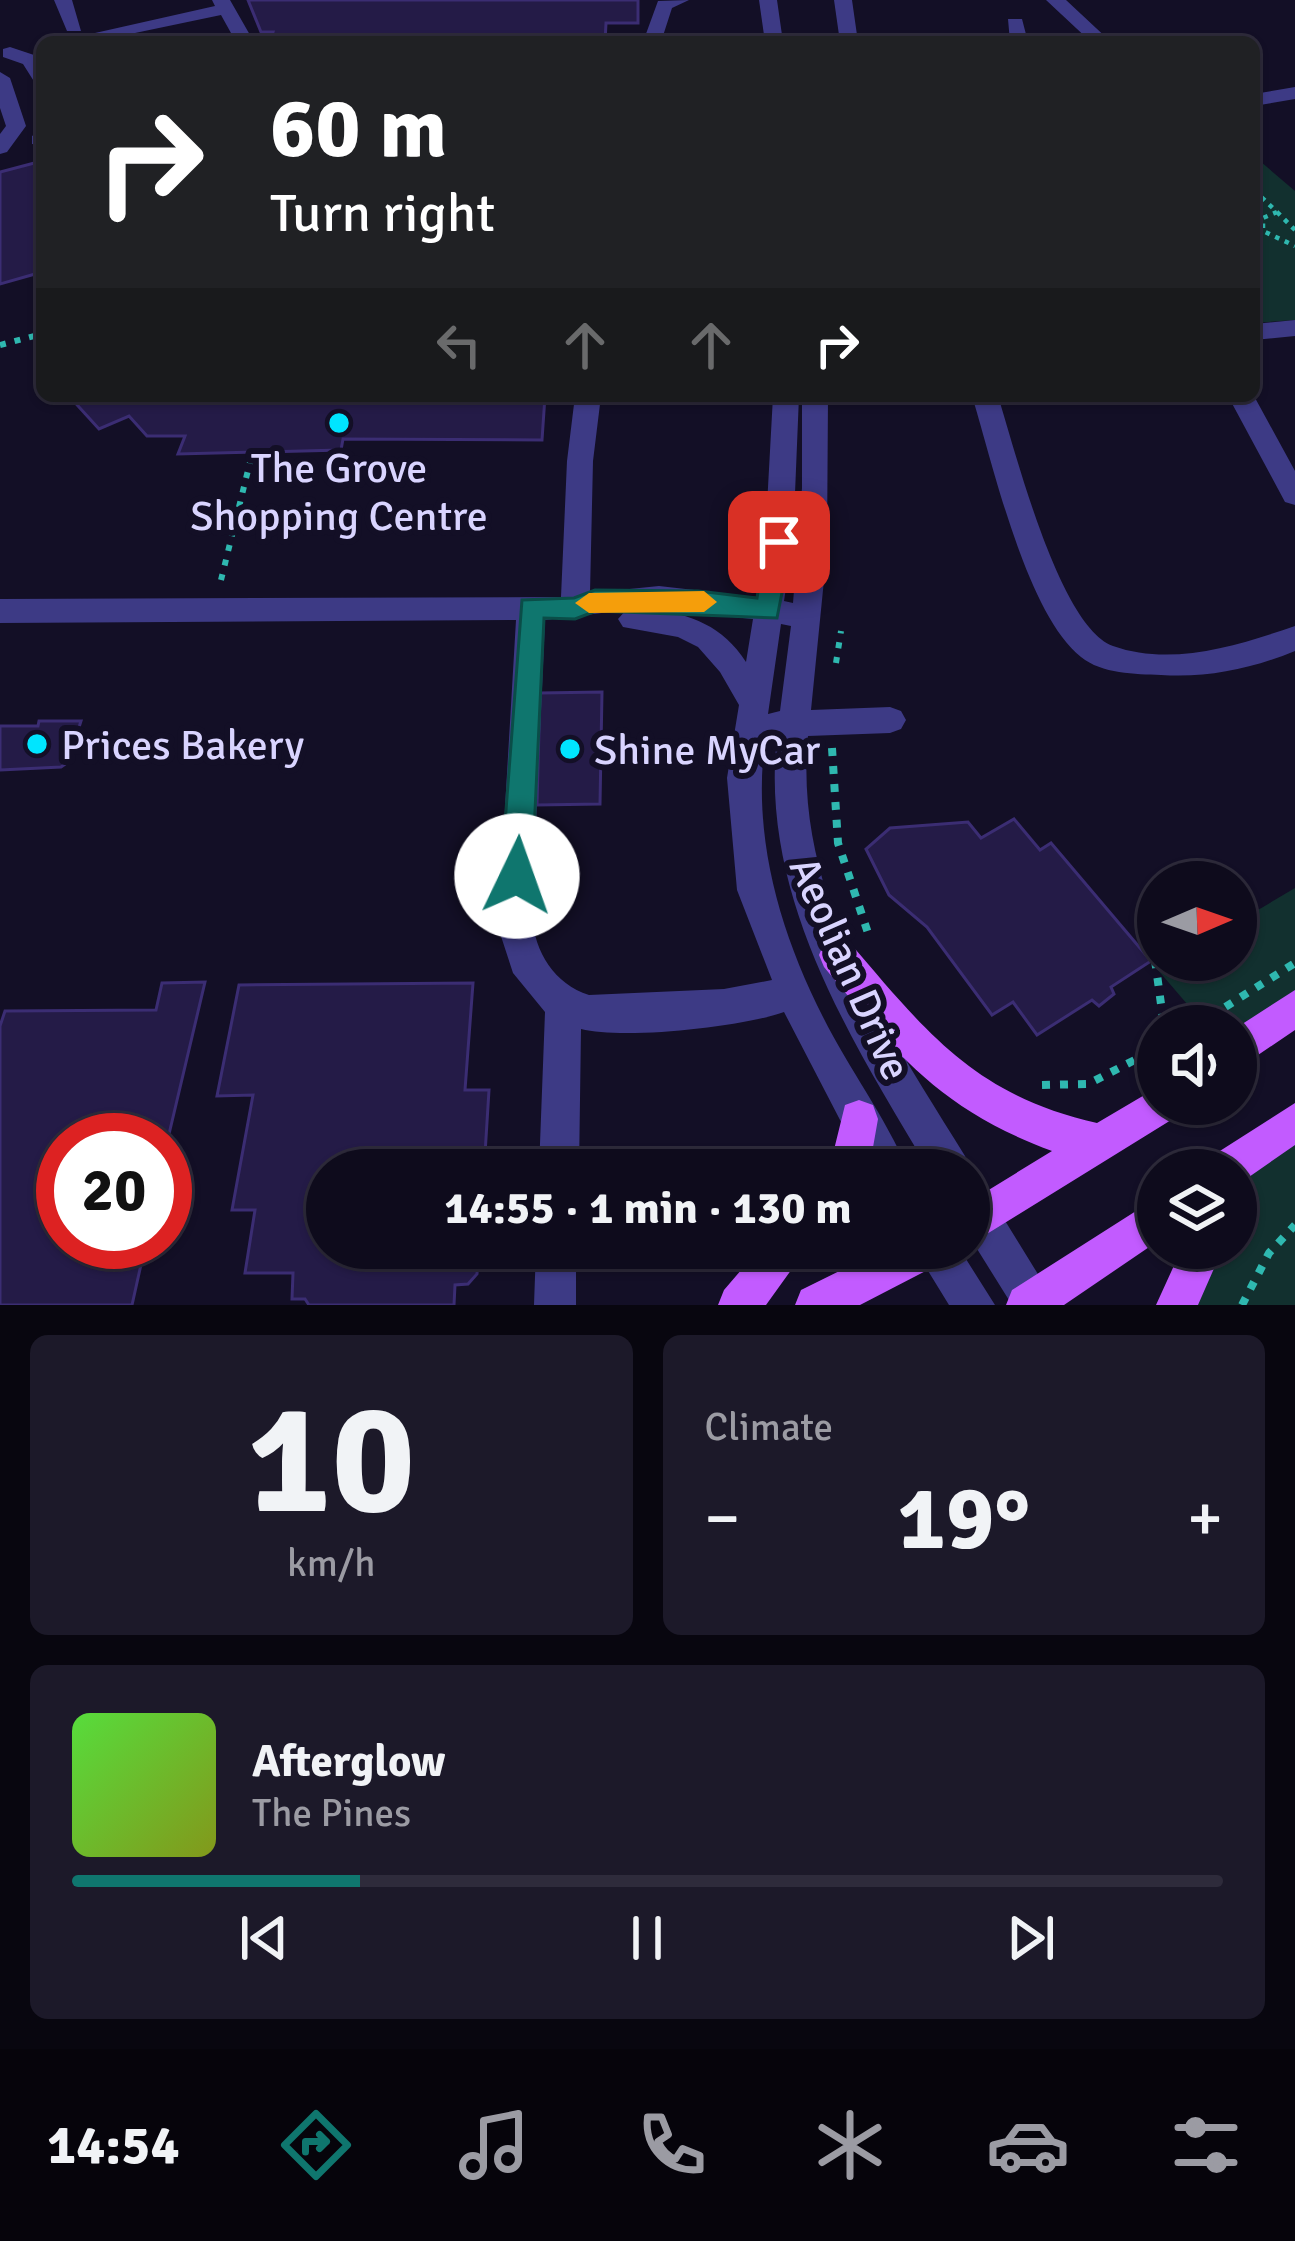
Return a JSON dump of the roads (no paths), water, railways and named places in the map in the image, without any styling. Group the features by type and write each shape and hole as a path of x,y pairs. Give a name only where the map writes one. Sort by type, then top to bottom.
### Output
{"main road":[{"path":"837,955 913,1044 972,1098 1024,1126 1103,1144"},
{"path":"1257,1036 1295,1008"},
{"path":"853,1149 859,1119"},
{"path":"990,1205 1137,1121"},
{"path":"1257,1151 1295,1122"},
{"path":"1032,1304 1137,1231"},
{"path":"739,1305 769,1269"},
{"path":"816,1305 889,1269"},
{"path":"1177,1305 1193,1269"}],"street":[{"path":"63,0 69,34 223,4 241,36"},
{"path":"654,36 664,5 680,0"},
{"path":"749,0 753,36"},
{"path":"768,0 773,36"},
{"path":"843,0 848,36"},
{"path":"1037,0 1076,36"},
{"path":"1055,0 1095,36"},
{"path":"5,54 36,47"},
{"path":"5,54 30,60 36,70"},
{"path":"0,77 16,126 0,148"},
{"path":"0,148 36,139"},
{"path":"1260,331 1295,328"},
{"path":"575,608 580,461 587,402"},
{"name":"Aeolian Drive","path":"786,402 779,542 743,778 754,890 791,991 876,1149"},
{"name":"Aeolian Drive","path":"815,402 818,465 790,781 795,848 881,1053 938,1149"},
{"path":"987,402 1051,590 1089,647 1112,659 1200,666 1240,662 1295,638"},
{"path":"1243,402 1295,495"},
{"path":"0,611 575,608 595,601 698,601 807,617"},
{"path":"531,608 516,943 526,967 563,1009 592,1016 742,1010 791,991"},
{"path":"575,608 592,616 684,623 722,646 751,713 795,724 890,720"},
{"path":"560,1149 563,1009"},
{"path":"990,1240 1032,1304"},
{"path":"555,1305 556,1269"},
{"path":"947,1269 974,1305"}],"place":[{"name":"The Grove Shopping Centre","path":"339,423"},
{"name":"Prices Bakery","path":"37,744"},
{"name":"Shine MyCar","path":"570,749"}]}
